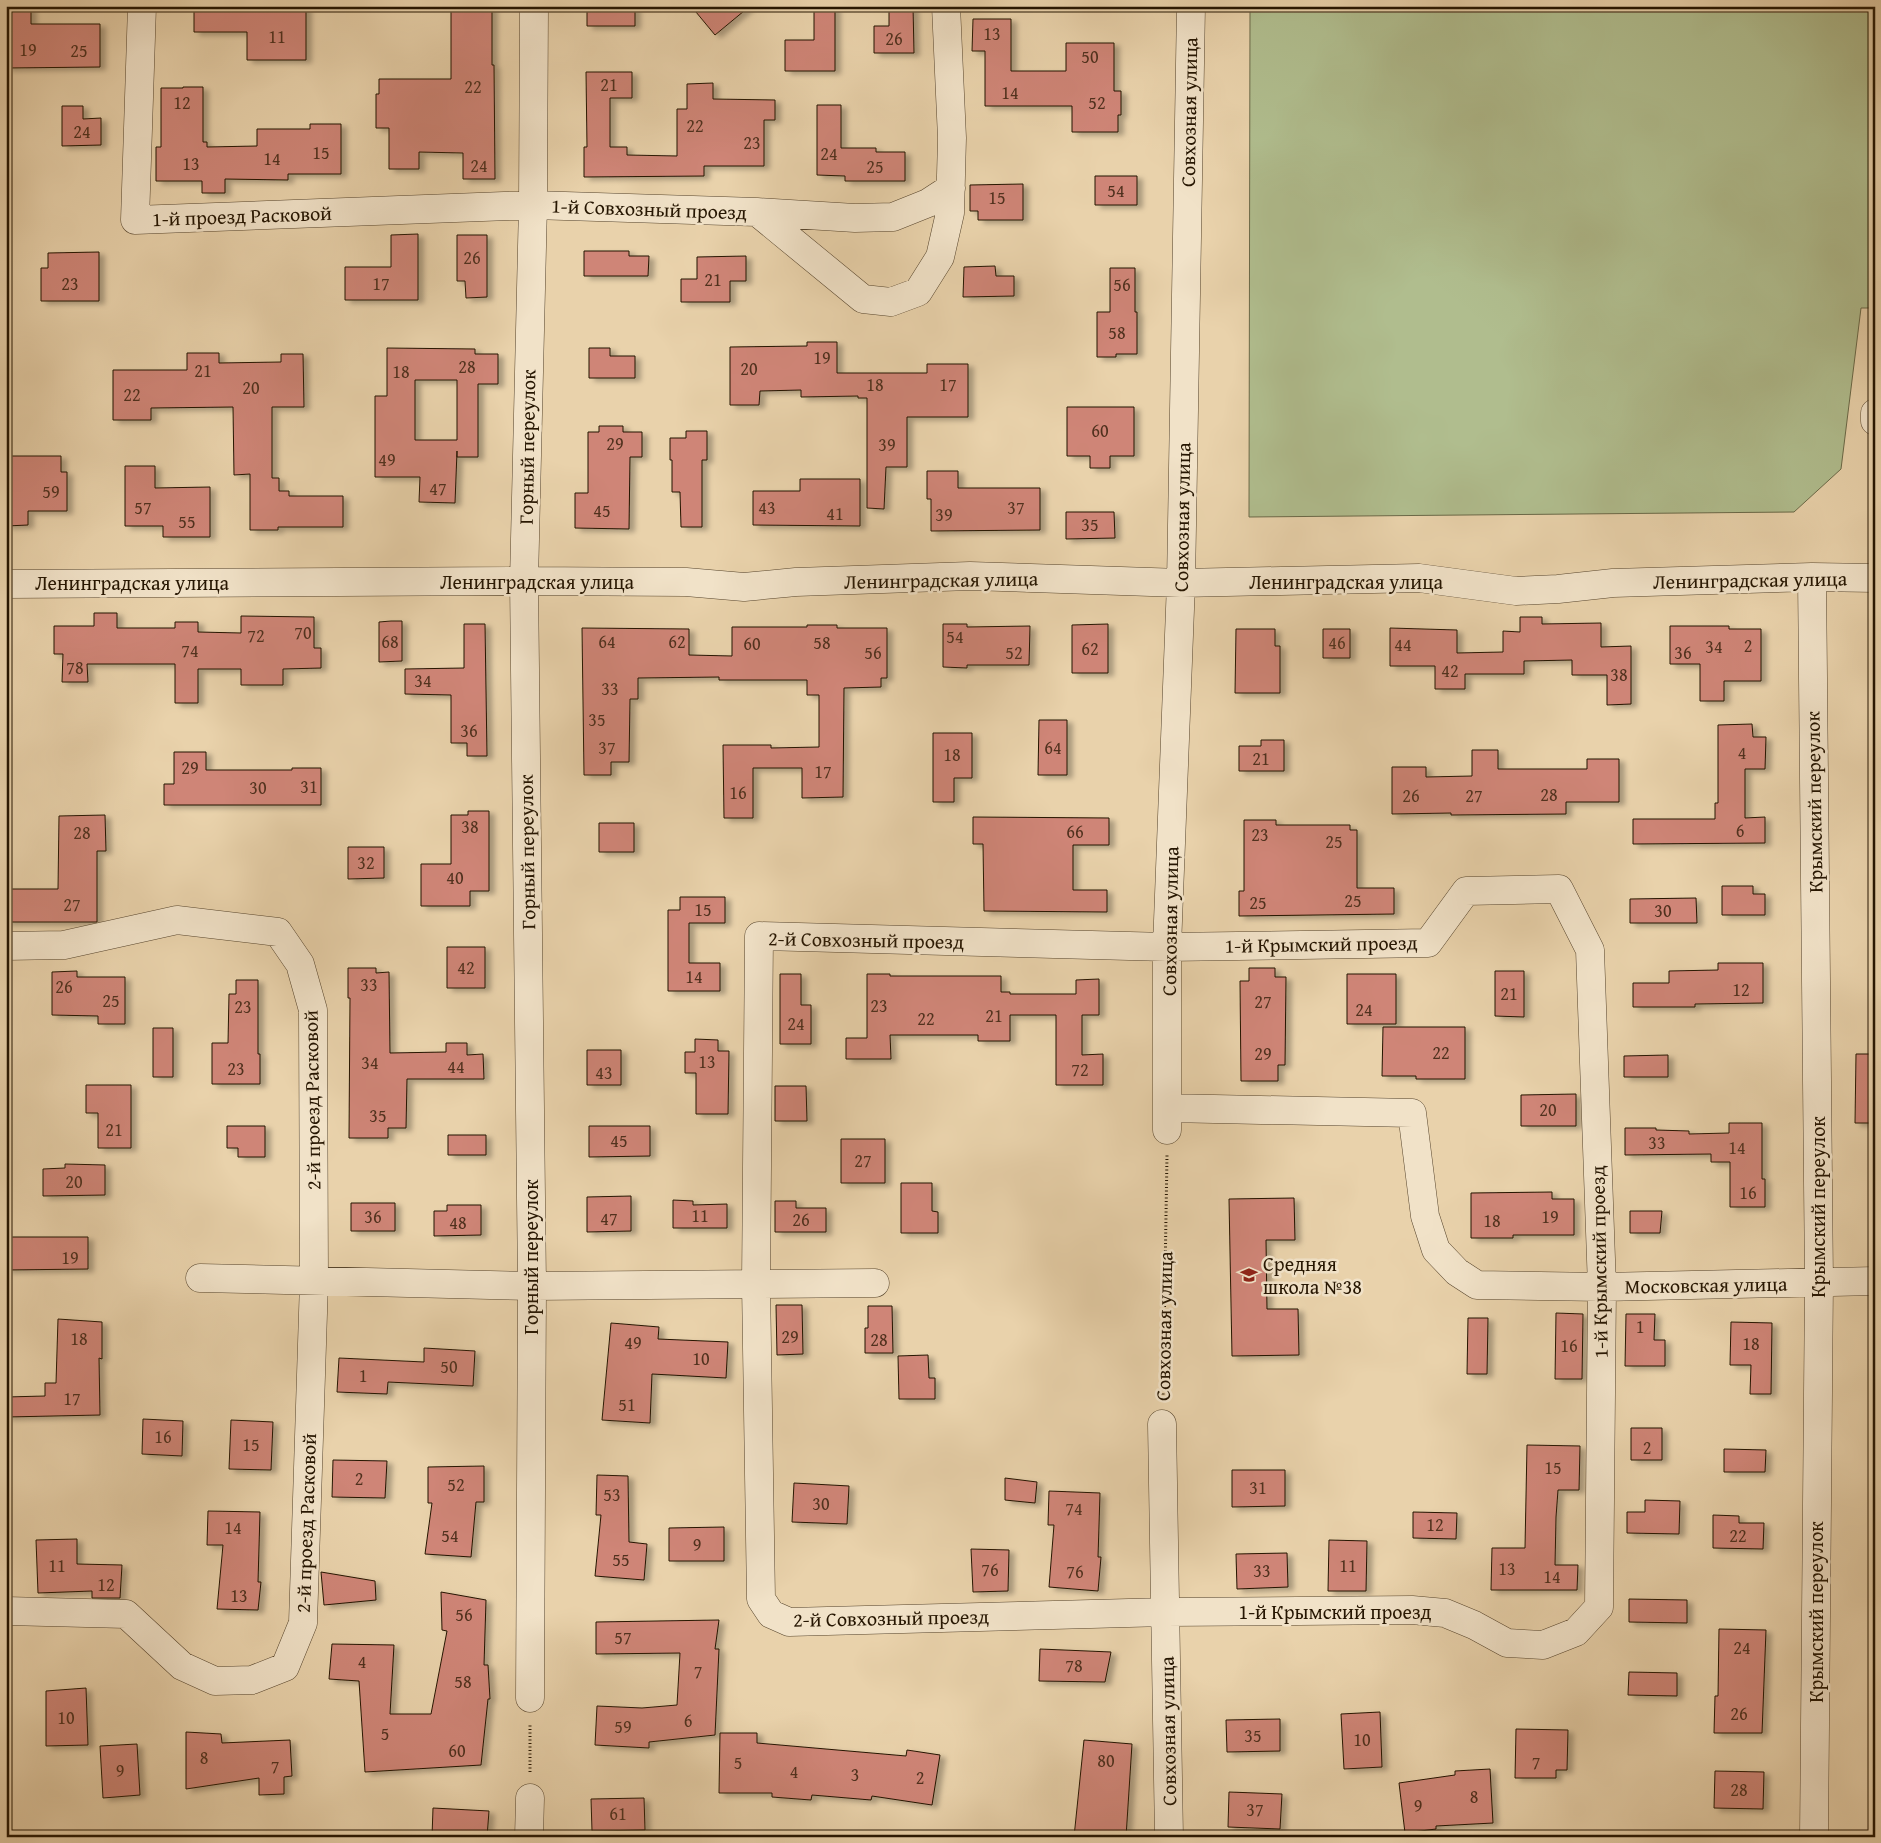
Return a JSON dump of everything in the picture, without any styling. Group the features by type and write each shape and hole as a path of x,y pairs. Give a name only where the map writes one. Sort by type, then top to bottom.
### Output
{"street":[{"name":"1-й проезд Расковой","path":"142,6 135,220 533,205"},
{"name":"Горный переулок","path":"530,1698 532,1286 524,581 533,205 534,6"},
{"name":"1-й Совхозный проезд","path":"533,205 757,212 863,299 891,302 918,292 940,257 950,213 952,138 946,6"},
{"name":"Совхозная улица","path":"1168,1119 1167,946 1181,583 1191,6"},
{"path":"757,212 855,218 893,217 928,203 951,188"},
{"path":"1875,413 1875,421"},
{"name":"Ленинградская улица","path":"6,584 524,581 686,582 744,587 796,582 970,576 1181,583 1419,578 1516,591 1613,583 1812,577 1875,578"},
{"name":"Крымский переулок","path":"1812,577 1819,1282 1814,1837"},
{"name":"1-й Крымский проезд","path":"1166,1612 1412,1610 1445,1612 1507,1643 1544,1646 1576,1632 1599,1607 1602,1287 1590,950 1559,889 1466,890 1428,943 1167,946"},
{"name":"2-й проезд Расковой","path":"6,946 64,945 178,920 278,932 300,964 313,1010 314,1282 303,1623 285,1667 252,1680 215,1681 182,1666 126,1614 6,1611"},
{"name":"2-й Совхозный проезд","path":"1166,1612 789,1622 771,1614 761,1599 756,1284 759,936 1167,946"},
{"name":"Московская улица","path":"1168,1119 1412,1113 1425,1216 1436,1250 1457,1272 1477,1285 1602,1287 1875,1281"},
{"path":"200,1278 532,1286 875,1283"},
{"name":"Совхозная улица","path":"1162,1424 1170,1837"},
{"path":"529,1837 530,1798"}],"path":[{"name":"Совхозная улица","path":"1162,1424 1168,1119"},
{"path":"530,1698 530,1798"}],"green space":[{"path":"1250,6 1875,6 1875,308 1861,308 1841,469 1794,512 1249,517"}],"building":[{"path":"194,6 306,6 306,60 247,60 247,32 194,32"},
{"path":"451,6 492,6 495,179 463,179 463,153 419,152 419,169 389,169 389,128 376,128 376,94 379,94 379,79 451,79"},
{"path":"587,6 635,6 635,26 587,26"},
{"path":"691,6 750,6 715,35"},
{"path":"814,6 835,6 835,71 785,71 785,40 814,40"},
{"path":"889,6 913,6 914,53 874,53 874,26 889,26"},
{"path":"6,7 31,7 31,24 100,24 100,67 6,68"},
{"path":"973,19 1011,19 1011,71 1066,71 1066,43 1114,43 1114,91 1121,91 1121,115 1118,115 1118,132 1072,132 1072,106 985,106 985,51 972,51"},
{"path":"586,72 632,72 632,98 610,98 610,147 627,147 627,155 677,156 677,109 687,109 687,84 713,83 713,99 775,100 775,120 764,120 764,166 704,166 704,176 584,177 584,147 587,147"},
{"path":"203,87 203,142 207,142 207,147 257,146 257,129 310,129 310,124 341,124 341,174 288,174 288,180 225,179 225,193 202,193 202,181 156,181 156,147 161,147 161,88"},
{"path":"817,105 841,105 841,148 876,148 876,152 905,152 905,181 845,181 845,176 817,175"},
{"path":"62,106 83,106 83,119 101,118 101,145 62,146"},
{"path":"1095,176 1137,176 1137,205 1095,205"},
{"path":"1023,184 1023,220 978,220 978,211 970,211 970,185"},
{"path":"418,234 418,300 345,300 345,267 391,267 391,235"},
{"path":"457,235 487,235 487,297 466,298 465,281 457,281"},
{"path":"584,251 629,251 629,256 649,256 648,276 584,276"},
{"path":"99,252 99,301 41,301 41,268 48,268 48,253"},
{"path":"746,256 746,281 730,281 730,302 681,302 681,279 697,279 697,257"},
{"path":"995,266 996,276 1014,276 1014,296 963,297 964,267"},
{"path":"1110,268 1135,268 1137,354 1116,354 1116,357 1097,357 1097,312 1110,312"},
{"path":"807,342 837,342 837,373 927,373 927,364 968,364 968,417 907,417 907,467 886,467 884,509 867,508 867,398 858,398 858,396 801,397 801,390 760,391 759,405 730,405 730,347 807,346"},
{"path":"387,348 475,349 475,354 498,354 498,384 478,384 478,457 457,457 457,451 455,503 419,502 420,477 375,477 375,396 387,396","holes":["415,380 457,380 457,440 415,440"]},
{"path":"589,348 610,348 610,356 635,356 635,378 589,378"},
{"path":"187,353 219,353 219,363 281,362 281,354 303,354 304,407 272,407 272,478 279,478 279,491 289,491 289,496 343,496 343,527 278,527 278,530 250,530 250,474 234,475 233,407 151,408 151,420 113,420 113,370 187,370"},
{"path":"1067,407 1134,407 1134,456 1110,456 1110,468 1090,468 1090,456 1067,456"},
{"path":"599,426 623,426 623,432 642,432 642,457 630,457 629,529 575,528 575,493 588,493 588,432 599,432"},
{"path":"686,431 707,431 707,460 702,460 702,527 681,527 680,492 672,492 670,438 686,438"},
{"path":"6,456 61,456 61,472 67,472 67,511 28,511 28,525 6,526"},
{"path":"125,466 155,466 155,488 210,487 210,537 163,537 163,526 125,526"},
{"path":"927,471 958,471 958,488 1040,488 1040,530 931,531 931,499 927,499"},
{"path":"800,479 860,479 860,526 753,525 753,491 800,491"},
{"path":"1066,512 1114,512 1115,538 1066,539"},
{"path":"94,613 117,613 117,628 175,628 175,622 198,622 198,632 241,633 241,616 314,617 314,648 321,648 321,668 283,669 283,685 241,685 241,669 198,669 198,703 175,703 175,664 87,664 88,682 62,682 63,654 54,654 54,626 94,626"},
{"path":"1520,617 1542,617 1542,624 1601,623 1601,647 1631,646 1631,704 1607,705 1607,675 1572,675 1572,660 1524,661 1524,674 1465,674 1465,689 1435,689 1435,666 1390,666 1390,628 1457,630 1457,653 1503,652 1503,631 1520,632"},
{"path":"402,621 402,661 379,662 379,622"},
{"path":"464,624 485,624 487,756 467,756 467,743 451,743 451,695 405,694 405,669 464,668"},
{"path":"943,624 967,624 967,627 1030,626 1029,665 967,665 967,668 943,667"},
{"path":"1108,624 1108,673 1072,673 1072,625"},
{"path":"807,625 837,625 837,628 887,628 887,678 881,678 881,687 844,688 843,797 802,798 802,768 753,768 753,818 724,818 723,745 771,745 771,748 819,747 819,695 807,695 807,680 719,680 719,677 638,678 638,699 630,699 629,762 611,762 611,775 584,775 582,628 689,629 689,655 732,656 732,627 807,627"},
{"path":"1670,626 1729,626 1729,629 1761,629 1761,681 1724,681 1724,701 1700,701 1700,664 1670,664"},
{"path":"1236,629 1275,629 1275,646 1280,646 1280,693 1235,693"},
{"path":"1323,629 1350,629 1350,658 1323,658"},
{"path":"1039,720 1067,720 1067,775 1038,775"},
{"path":"1752,724 1753,737 1766,737 1765,769 1745,769 1745,818 1765,817 1765,843 1633,844 1633,819 1715,819 1715,803 1718,803 1718,725"},
{"path":"933,733 972,733 972,778 954,778 954,802 933,802"},
{"path":"1261,740 1284,740 1284,771 1239,771 1239,746 1261,746"},
{"path":"1472,750 1498,750 1498,769 1587,769 1587,759 1619,759 1619,802 1566,802 1566,814 1392,814 1392,767 1426,767 1426,777 1472,776"},
{"path":"174,752 206,752 206,770 321,768 321,805 164,805 164,784 174,784"},
{"path":"468,811 489,811 489,891 470,891 470,906 421,906 421,864 451,864 451,815 468,815"},
{"path":"105,815 106,851 97,851 97,922 6,922 6,889 58,889 59,816"},
{"path":"973,817 1109,818 1109,845 1073,845 1073,890 1107,890 1107,912 984,911 983,844 973,844"},
{"path":"1244,820 1276,820 1276,825 1350,825 1350,830 1357,830 1357,888 1394,888 1394,914 1239,916 1239,891 1244,891"},
{"path":"599,823 634,823 634,852 599,852"},
{"path":"348,847 384,847 384,878 348,879"},
{"path":"1722,886 1753,886 1753,894 1765,894 1765,915 1722,915"},
{"path":"680,897 725,897 725,923 689,923 689,963 720,963 720,991 668,991 668,910 680,910"},
{"path":"1696,898 1697,923 1630,923 1630,899"},
{"path":"447,947 485,947 485,988 447,988"},
{"path":"1718,963 1763,963 1763,1003 1695,1004 1695,1007 1633,1007 1633,983 1669,983 1669,971 1718,970"},
{"path":"348,968 376,968 376,973 389,972 390,1053 446,1052 446,1043 467,1043 467,1055 483,1054 484,1079 407,1079 406,1128 388,1128 388,1138 349,1138 350,998 348,998"},
{"path":"1249,968 1275,968 1275,977 1286,977 1285,1065 1278,1065 1278,1081 1241,1081 1240,981 1249,981"},
{"path":"77,971 77,977 125,977 125,1024 98,1024 98,1016 52,1015 52,972"},
{"path":"1495,971 1524,971 1524,1017 1495,1016"},
{"path":"780,974 801,974 801,1005 811,1005 811,1044 780,1044"},
{"path":"867,974 890,974 890,976 1001,976 1001,992 1010,992 1010,994 1076,994 1076,980 1099,979 1099,1015 1082,1015 1082,1055 1103,1054 1103,1085 1056,1085 1056,1015 1010,1015 1010,1041 978,1041 978,1035 890,1035 891,1059 846,1059 846,1038 867,1038"},
{"path":"1347,974 1396,974 1396,1024 1347,1024"},
{"path":"236,980 258,980 260,1084 212,1084 212,1043 228,1043 229,994 236,994"},
{"path":"1383,1027 1465,1027 1465,1079 1416,1079 1416,1076 1382,1076"},
{"path":"153,1028 173,1028 173,1077 153,1077"},
{"path":"695,1039 718,1040 718,1051 729,1051 728,1114 696,1114 696,1073 685,1073 685,1052 695,1052"},
{"path":"587,1050 621,1050 621,1085 587,1085"},
{"path":"1856,1054 1875,1054 1875,1123 1855,1123"},
{"path":"1668,1055 1668,1077 1624,1077 1624,1056"},
{"path":"86,1085 131,1085 131,1148 98,1148 98,1113 86,1113"},
{"path":"775,1086 806,1086 807,1121 775,1121"},
{"path":"1576,1094 1576,1126 1521,1126 1521,1095"},
{"path":"1729,1123 1762,1123 1762,1179 1765,1179 1765,1207 1730,1207 1730,1162 1711,1162 1711,1154 1625,1155 1625,1128 1689,1131 1689,1134 1729,1133"},
{"path":"227,1126 265,1126 265,1157 238,1157 238,1148 227,1148"},
{"path":"589,1126 650,1126 650,1156 589,1157"},
{"path":"448,1135 486,1135 486,1155 448,1155"},
{"path":"841,1139 885,1139 885,1183 841,1183"},
{"path":"65,1164 105,1165 105,1195 43,1196 43,1169 65,1168"},
{"path":"901,1183 932,1183 932,1211 938,1212 938,1233 901,1233"},
{"path":"1552,1192 1552,1199 1574,1199 1574,1235 1513,1235 1513,1238 1471,1238 1471,1193"},
{"path":"631,1196 631,1231 587,1232 587,1197"},
{"name":"Средняя школа №38","path":"1294,1198 1295,1240 1266,1240 1267,1309 1298,1309 1299,1355 1232,1356 1229,1199"},
{"path":"673,1200 693,1201 693,1205 727,1204 727,1228 673,1228"},
{"path":"775,1201 796,1201 796,1208 826,1208 826,1232 775,1232"},
{"path":"351,1203 395,1203 395,1231 351,1231"},
{"path":"447,1205 481,1205 481,1235 434,1236 434,1211 447,1211"},
{"path":"1630,1211 1662,1211 1660,1233 1630,1233"},
{"path":"6,1237 88,1237 88,1269 6,1270"},
{"path":"776,1305 802,1305 803,1354 777,1355"},
{"path":"868,1306 892,1306 893,1353 865,1353 865,1328 868,1328"},
{"path":"1556,1313 1583,1314 1582,1379 1555,1379"},
{"path":"1626,1314 1655,1314 1654,1340 1665,1340 1665,1366 1625,1366"},
{"path":"1468,1318 1488,1318 1487,1374 1467,1374"},
{"path":"58,1319 102,1322 102,1359 99,1358 100,1415 6,1417 6,1397 45,1396 45,1383 56,1383"},
{"path":"1731,1322 1772,1323 1771,1394 1750,1394 1751,1365 1730,1365"},
{"path":"611,1323 659,1327 658,1339 728,1342 726,1378 652,1374 650,1423 602,1420"},
{"path":"424,1348 475,1351 473,1386 388,1382 387,1394 337,1392 339,1358 424,1362"},
{"path":"928,1355 929,1378 935,1378 935,1399 899,1399 898,1356"},
{"path":"143,1419 183,1421 182,1456 142,1454"},
{"path":"231,1420 273,1422 271,1470 229,1469"},
{"path":"1631,1428 1662,1428 1662,1460 1631,1460"},
{"path":"1527,1445 1580,1446 1579,1490 1558,1490 1555,1565 1578,1565 1577,1590 1491,1590 1492,1548 1525,1548"},
{"path":"1724,1449 1766,1450 1765,1472 1724,1472"},
{"path":"333,1460 387,1461 385,1498 332,1497"},
{"path":"484,1466 484,1502 476,1502 471,1557 425,1554 432,1503 428,1503 428,1467"},
{"path":"1232,1470 1285,1470 1285,1506 1232,1507"},
{"path":"597,1475 628,1476 629,1542 647,1544 644,1580 595,1576 601,1515 596,1515"},
{"path":"1005,1478 1037,1482 1035,1503 1005,1500"},
{"path":"794,1483 849,1486 847,1524 792,1522"},
{"path":"1049,1491 1100,1493 1098,1557 1101,1557 1098,1591 1049,1587 1054,1525 1048,1525"},
{"path":"1645,1500 1680,1501 1679,1534 1627,1533 1627,1512 1645,1512"},
{"path":"208,1511 260,1512 258,1582 261,1582 258,1610 217,1609 223,1545 207,1545"},
{"path":"1413,1512 1457,1513 1456,1539 1413,1538"},
{"path":"1713,1515 1739,1516 1739,1523 1764,1523 1763,1549 1713,1548"},
{"path":"724,1527 724,1561 669,1561 669,1528"},
{"path":"77,1539 77,1564 122,1565 120,1598 92,1598 92,1591 38,1593 36,1540"},
{"path":"1329,1540 1367,1541 1366,1591 1328,1591"},
{"path":"971,1549 1009,1550 1008,1591 973,1592"},
{"path":"1287,1553 1288,1587 1237,1589 1236,1554"},
{"path":"321,1572 375,1581 376,1600 324,1605"},
{"path":"441,1592 486,1600 484,1665 488,1665 490,1699 488,1699 481,1765 365,1772 359,1681 329,1679 332,1644 394,1645 390,1714 431,1714 447,1631 442,1630"},
{"path":"1629,1599 1687,1600 1687,1623 1629,1622"},
{"path":"719,1620 715,1649 719,1649 715,1735 649,1742 649,1748 595,1745 597,1706 642,1708 677,1705 680,1653 596,1654 596,1622"},
{"path":"1719,1629 1766,1630 1762,1733 1714,1733 1715,1696 1718,1696"},
{"path":"1040,1649 1111,1652 1105,1682 1039,1681"},
{"path":"1629,1672 1677,1673 1677,1696 1628,1695"},
{"path":"86,1688 88,1745 46,1746 46,1691"},
{"path":"1380,1712 1382,1767 1344,1769 1341,1714"},
{"path":"1280,1719 1280,1751 1227,1752 1226,1720"},
{"path":"1516,1729 1568,1730 1567,1770 1556,1770 1556,1778 1515,1778"},
{"path":"186,1732 221,1734 222,1743 290,1740 292,1776 284,1777 284,1794 259,1795 259,1778 186,1789"},
{"path":"720,1733 757,1733 757,1743 906,1756 907,1750 940,1755 932,1805 872,1796 871,1800 812,1795 811,1800 772,1797 772,1793 719,1793"},
{"path":"1084,1740 1132,1744 1126,1837 1074,1837"},
{"path":"137,1744 140,1795 103,1798 100,1746"},
{"path":"1490,1769 1493,1823 1436,1826 1436,1829 1405,1833 1399,1783 1455,1775 1455,1771"},
{"path":"1715,1771 1764,1772 1763,1809 1714,1808"},
{"path":"1229,1792 1282,1794 1280,1829 1228,1827"},
{"path":"644,1798 645,1830 592,1831 591,1799"},
{"path":"433,1808 489,1811 487,1837 432,1837"}],"place":[{"name":"Средняя школа №38","path":"1249,1275"}]}
